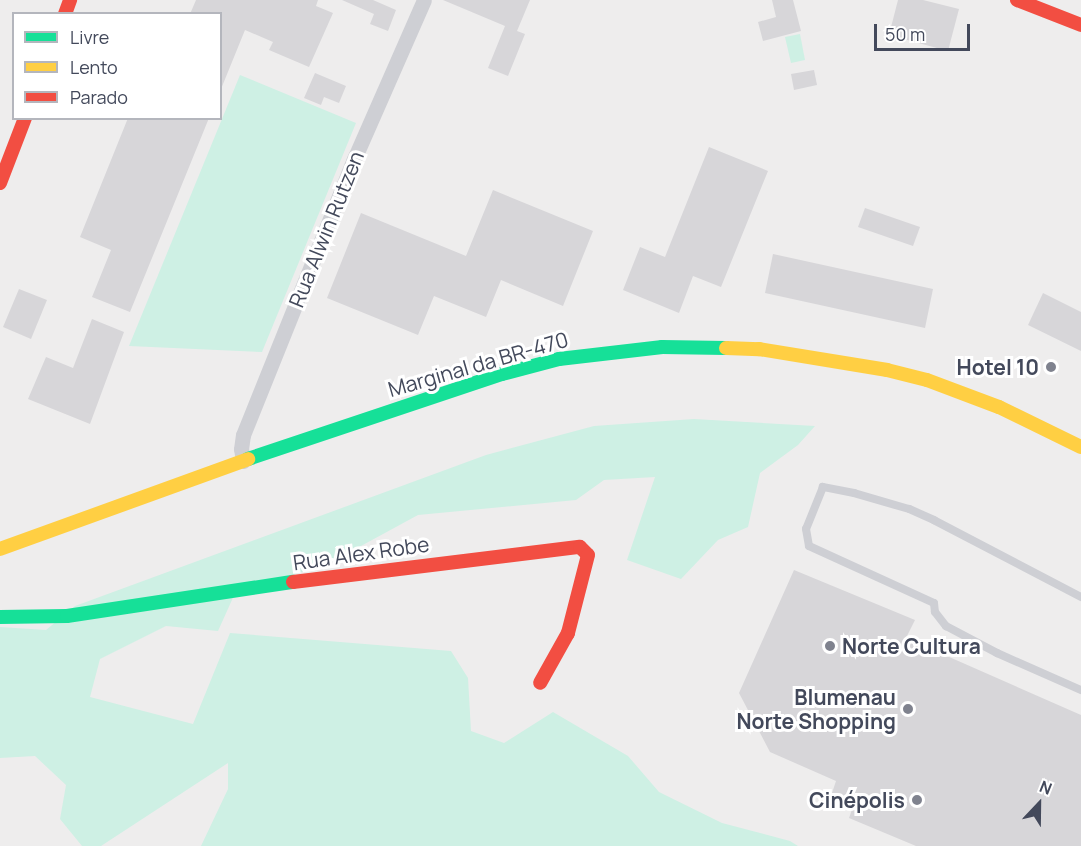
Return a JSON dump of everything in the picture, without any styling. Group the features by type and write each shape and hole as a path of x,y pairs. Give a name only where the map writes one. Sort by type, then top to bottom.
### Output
{"main road":[{"path":"1017,0 1081,26"},
{"path":"0,183 24,120"},
{"name":"Marginal da BR-470","path":"0,549 243,461 502,374 582,355 662,347 770,350 887,370 967,395 1040,425 1081,447"},
{"path":"1040,425 1081,455"},
{"name":"Rua Alex Robe","path":"0,617 67,616 359,573 580,547 588,555 568,633 540,682"}],"street":[{"name":"Rua Alwin Rutzen","path":"243,461 241,449 243,435 355,157 424,0"}],"lane":[{"path":"1081,597 934,520 909,509 854,493 823,486 806,529 809,546 934,603 934,612 946,627 997,653 1081,690"}],"green space":[{"path":"800,34 805,60 791,63 785,37"},
{"path":"240,75 356,123 262,352 129,346 222,120"},
{"path":"694,419 815,426 798,445 760,473 748,527 718,540 681,579 627,560 655,477 604,480 576,500 418,515 326,565 236,591 218,631 166,626 100,659 90,697 193,724 230,633 451,651 468,678 471,731 504,743 553,712 628,756 659,792 722,823 790,841 798,846 201,846 228,789 228,763 101,846 82,846 60,819 66,785 35,756 0,758 0,627 46,630 75,606 486,455 594,426"}],"building":[{"path":"196,0 318,0 316,6 333,13 309,67 269,50 273,42 245,30 222,87 222,12 191,12"},
{"path":"342,0 373,0 396,10 388,31 370,24 374,14"},
{"path":"443,0 530,0 517,31 525,34 508,76 488,68 505,26"},
{"path":"772,0 793,0 801,31 763,41 758,22 776,17"},
{"path":"898,0 923,0 959,9 948,51 889,35"},
{"path":"814,70 817,85 794,90 791,74"},
{"path":"315,73 346,86 339,103 324,97 321,105 304,98"},
{"path":"127,120 208,120 130,312 92,297 111,250 80,237"},
{"path":"709,147 768,171 721,287 693,276 679,313 623,290 640,247 665,257"},
{"path":"493,190 593,231 563,306 501,280 486,317 434,296 418,335 327,298 361,213 466,256"},
{"path":"865,208 920,227 913,246 858,227"},
{"path":"773,254 933,289 925,328 765,293"},
{"path":"19,289 47,300 31,339 3,327"},
{"path":"1043,293 1081,312 1081,351 1028,325"},
{"path":"92,319 124,332 90,424 28,399 46,357 73,368"},
{"name":"Blumenau Norte Shopping","path":"794,570 915,620 906,638 1081,715 1081,846 916,846 849,818 854,804 832,793 836,781 770,752 739,693"}],"traffic: fast":[{"path":"248,459 502,374 559,359 662,347 726,348"},
{"path":"0,617 67,616 293,582"}],"traffic: slow":[{"path":"726,348 759,349 887,370 927,380 999,407 1081,447"},
{"path":"0,549 248,459"}],"traffic: jam":[{"path":"66,12 70,0"},
{"path":"1017,0 1081,25"},
{"path":"0,183 24,120"},
{"path":"293,582 580,547 588,555 568,633 540,683"}],"place":[{"name":"Hotel 10","path":"1051,367"},
{"name":"Norte Cultura","path":"830,646"},
{"name":"Blumenau Norte Shopping","path":"908,709"},
{"name":"Cinépolis","path":"917,800"}]}
